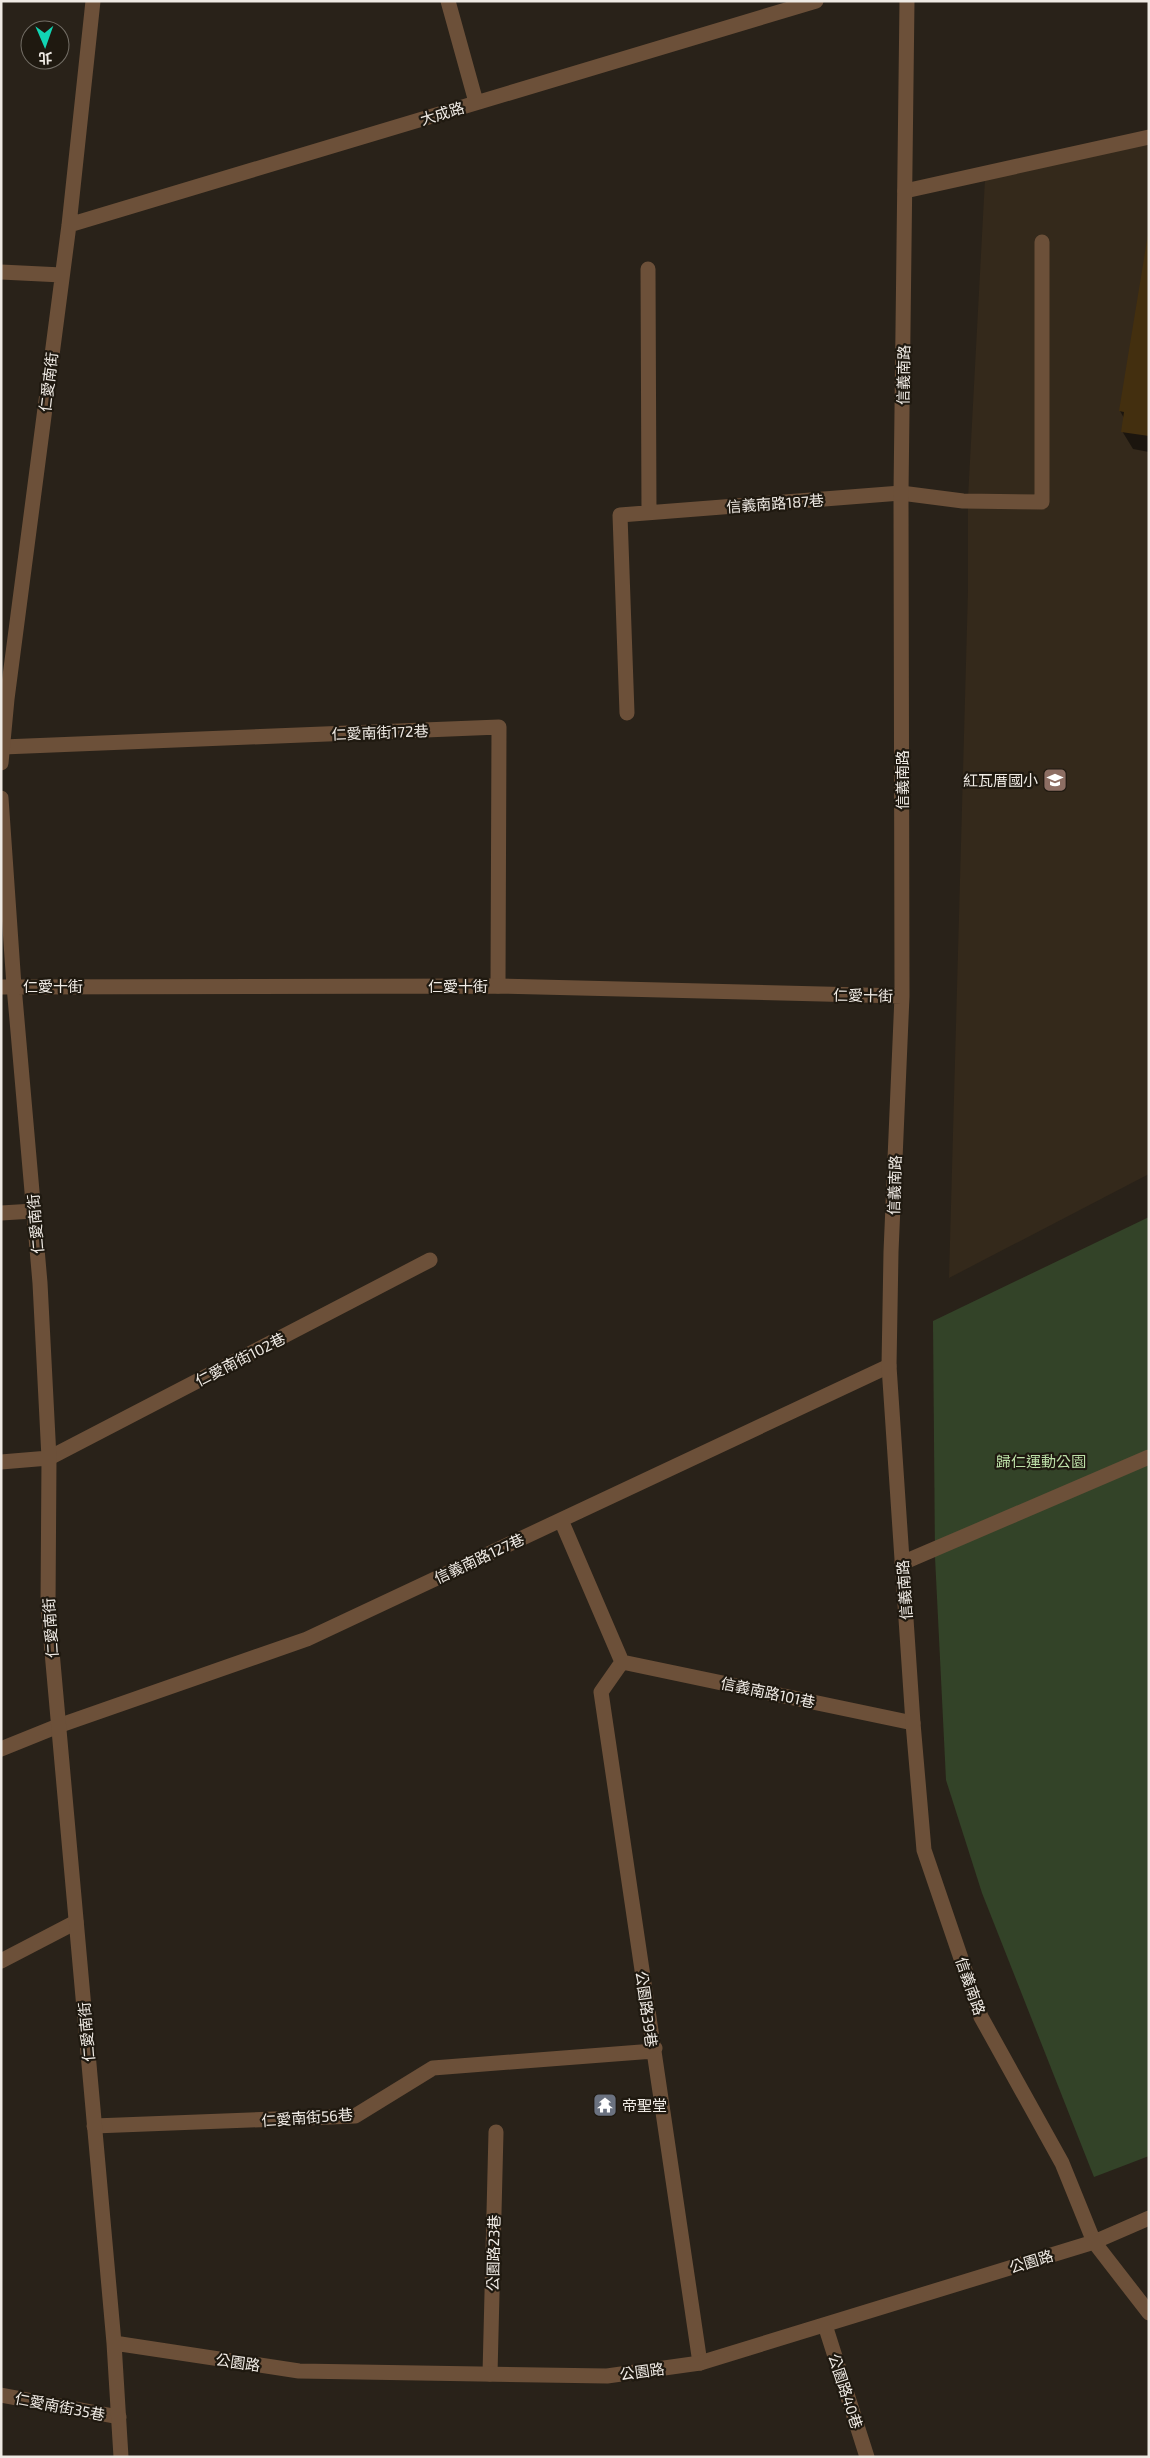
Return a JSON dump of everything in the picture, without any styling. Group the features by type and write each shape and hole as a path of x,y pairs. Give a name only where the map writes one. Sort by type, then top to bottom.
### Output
{"street":[{"name":"仁愛南街","path":"1,763 69,225 93,1"},
{"path":"448,1 476,102"},
{"name":"大成路","path":"69,225 816,1"},
{"name":"信義南路","path":"907,1 901,493 902,996 891,1252 889,1366 913,1723 924,1850 981,2017 1062,2163 1094,2242 1149,2313"},
{"path":"905,191 1149,136"},
{"name":"信義南路187巷","path":"627,713 620,515 901,493 963,502 1042,502 1042,242"},
{"path":"648,269 649,512"},
{"path":"1,272 62,275"},
{"name":"仁愛南街172巷","path":"3,747 499,727 498,986"},
{"name":"仁愛南街","path":"1,798 8,986 34,1211 40,1283 49,1458 48,1607 114,2343 121,2457"},
{"name":"仁愛十街","path":"8,986 498,986 902,996"},
{"path":"1,1213 34,1211"},
{"name":"仁愛南街102巷","path":"49,1458 430,1260"},
{"name":"信義南路127巷","path":"1,1749 58,1726 307,1639 889,1366"},
{"path":"902,1563 1149,1457"},
{"path":"1,1462 49,1458"},
{"path":"561,1520 622,1662"},
{"name":"信義南路101巷","path":"622,1662 913,1723"},
{"name":"公園路39巷","path":"622,1662 601,1692 700,2363"},
{"path":"1,1961 76,1922"},
{"name":"仁愛南街56巷","path":"94,2126 355,2116 432,2068 654,2050"},
{"name":"公園路23巷","path":"490,2374 496,2132"},
{"name":"公園路","path":"114,2343 299,2371 608,2376 700,2363 1094,2242 1149,2218"},
{"name":"公園路40巷","path":"825,2325 867,2457"},
{"name":"仁愛南街35巷","path":"1,2395 118,2418"}],"shaded area":[{"name":"紅瓦厝國小","path":"1149,139 1149,1174 949,1278 968,590 968,498 985,179"}],"green space":[{"name":"歸仁運動公園","path":"1149,1217 1149,2156 1094,2177 982,1893 946,1780 935,1557 933,1321"}],"building":[{"path":"1148,234 1149,436 1121,432 1124,412 1119,411"}],"place":[{"name":"紅瓦厝國小","path":"1055,780"},
{"name":"帝聖堂","path":"605,2105"}]}
